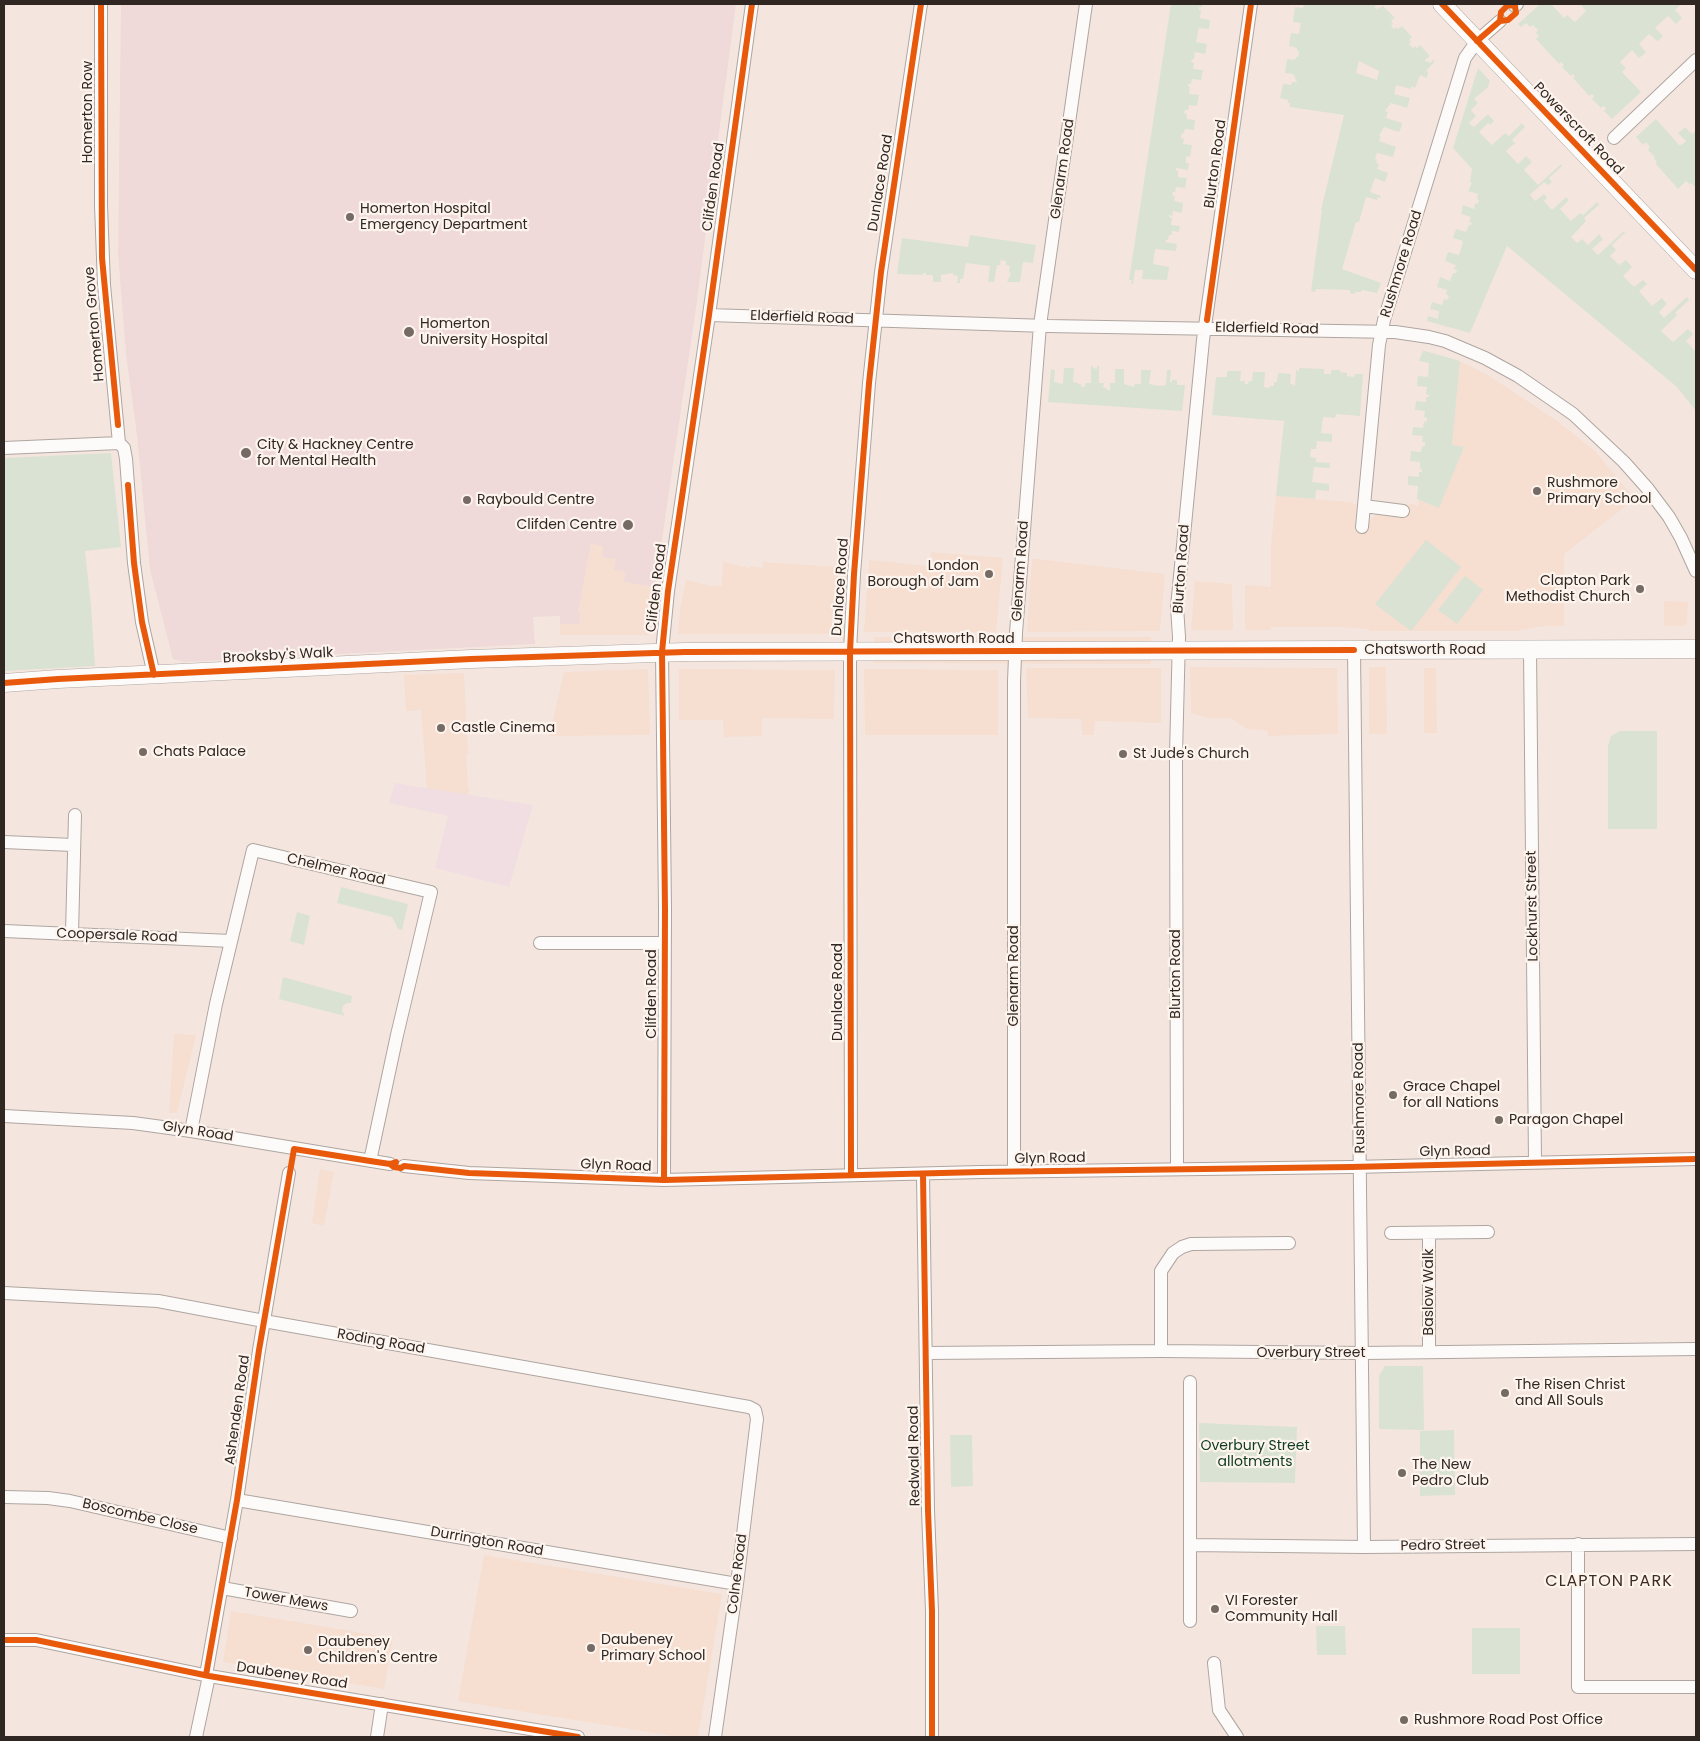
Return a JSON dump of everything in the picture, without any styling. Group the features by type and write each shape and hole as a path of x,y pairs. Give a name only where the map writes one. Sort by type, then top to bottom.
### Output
{"street":[{"name":"Homerton Row","path":"101,4 101,221"},
{"name":"Clifden Road","path":"664,1180 662,652 669,581 709,315 752,4"},
{"name":"Dunlace Road","path":"851,1175 850,651 855,564 875,321 921,4"},
{"name":"Glenarm Road","path":"1014,1172 1014,681 1020,582 1040,325 1086,4"},
{"name":"Blurton Road","path":"1177,1169 1177,607 1206,328 1251,4"},
{"name":"Powerscroft Road","path":"1442,4 1696,270"},
{"name":"Rushmore Road","path":"1362,527 1379,345 1382,332 1465,58 1478,41 1500,21"},
{"path":"1614,138 1696,60"},
{"name":"Homerton Grove","path":"101,221 104,285 120,443 124,448 134,563 142,622 154,674"},
{"name":"Elderfield Road","path":"709,315 875,321 1395,332 1429,337 1463,348 1518,376 1573,414 1624,462 1648,489 1670,518 1696,571"},
{"path":"4,448 120,443"},
{"path":"1364,506 1404,511"},
{"name":"Lockhurst Street","path":"1530,649 1535,1162"},
{"name":"Chatsworth Road","path":"554,656 662,652 1696,649"},
{"name":"Rushmore Road","path":"1354,650 1364,1547"},
{"name":"Brooksby's Walk","path":"4,683 154,674 554,656"},
{"path":"72,934 75,815"},
{"path":"4,842 73,845"},
{"name":"Chelmer Road","path":"191,1130 231,940 253,850 431,892 397,1035 370,1161"},
{"name":"Coopersale Road","path":"4,931 231,940"},
{"path":"540,943 664,943"},
{"name":"Glyn Road","path":"4,1116 133,1123 191,1130 390,1164"},
{"name":"Glyn Road","path":"404,1166 469,1173 664,1180 1696,1159"},
{"name":"Ashenden Road","path":"196,1737 238,1500 264,1321 289,1173"},
{"name":"Redwald Road","path":"923,1174 932,1611 932,1737"},
{"name":"Baslow Walk","path":"1391,1233 1488,1232"},
{"name":"Baslow Walk","path":"1429,1233 1429,1352"},
{"path":"1161,1351 1161,1271 1173,1253 1191,1244 1289,1243"},
{"name":"Roding Road","path":"4,1293 158,1300 264,1321 739,1405 755,1410"},
{"name":"Overbury Street","path":"926,1352 1161,1351 1363,1353 1696,1349"},
{"path":"1190,1382 1190,1621"},
{"name":"Colne Road","path":"715,1737 737,1584 757,1419 755,1410"},
{"name":"Boscombe Close","path":"4,1497 48,1498 70,1501 231,1538"},
{"name":"Durrington Road","path":"238,1500 737,1584"},
{"path":"1578,1544 1578,1687 1696,1687"},
{"name":"Pedro Street","path":"1190,1545 1364,1547 1696,1544"},
{"name":"Tower Mews","path":"222,1588 351,1611"},
{"name":"Daubeney Road","path":"4,1640 36,1640 208,1675 578,1737"},
{"path":"1214,1663 1219,1710 1237,1737"},
{"path":"377,1737 382,1704"}],"shaded area":[{"name":"Homerton University Hospital","path":"121,4 736,4 696,308 655,587 624,582 626,572 614,570 616,559 602,557 603,546 591,544 578,612 580,613 579,624 560,624 560,616 533,617 535,644 185,662 173,659 150,570 137,436 126,354 118,254"},
{"name":"Rushmore Primary School","path":"1460,361 1491,377 1557,421 1595,451 1635,499 1564,554 1564,626 1546,626 1515,631 1369,631 1369,629 1340,627 1271,627 1271,630 1245,630 1245,585 1271,587 1271,545 1276,496 1350,502 1356,505 1355,526 1367,527 1372,518 1379,513 1404,518 1409,503 1418,506 1419,500 1439,507 1453,473 1452,445"},
{"path":"591,544 603,546 616,559 626,572 625,582 655,587 649,635 560,635 560,624 578,612"},
{"path":"931,552 1003,558 996,632 864,632 869,560 930,566"},
{"path":"1032,559 1165,574 1160,631 1027,632"},
{"path":"723,562 749,568 750,566 763,568 763,562 839,567 834,634 678,634 680,609 686,580 712,586 722,586"},
{"path":"1195,581 1232,584 1233,630 1191,630"},
{"path":"1664,601 1688,602 1687,622 1684,626 1664,626"},
{"path":"874,637 1151,637 1151,664 873,663"},
{"path":"1190,667 1337,668 1338,734 1268,736 1267,731 1247,729 1231,718 1208,718 1191,713"},
{"path":"1369,667 1386,667 1387,734 1369,734"},
{"path":"1026,668 1161,668 1161,723 1095,721 1094,735 1082,735 1081,719 1028,718"},
{"path":"1424,668 1436,668 1437,733 1424,733"},
{"path":"648,669 650,735 549,736 564,672"},
{"path":"679,669 835,670 834,719 762,718 762,736 724,737 723,720 679,720"},
{"path":"864,669 998,670 998,735 865,735"},
{"name":"Castle Cinema","path":"464,673 468,754 466,754 468,788 470,788 468,795 427,789 421,710 406,711 404,675"},
{"path":"395,783 533,805 509,887 435,868 448,816 389,803"},
{"path":"174,1034 196,1035 177,1113 169,1113"},
{"path":"320,1169 334,1172 324,1226 312,1223"},
{"name":"Daubeney Primary School","path":"484,1555 722,1594 698,1737 679,1737 458,1701"},
{"name":"Daubeney Children's Centre","path":"231,1611 393,1638 384,1689 223,1662"}],"green space":[{"path":"1171,4 1202,4 1202,7 1199,7 1199,10 1201,10 1200,18 1210,20 1209,29 1199,28 1196,42 1207,44 1205,54 1195,52 1194,59 1191,62 1194,63 1193,69 1203,70 1201,80 1192,79 1191,84 1188,84 1190,87 1189,94 1199,95 1197,106 1189,105 1188,110 1185,110 1184,113 1187,114 1187,119 1195,120 1194,130 1185,129 1181,136 1184,139 1183,144 1192,145 1190,157 1186,156 1186,163 1189,163 1188,170 1176,168 1178,177 1187,178 1185,188 1176,187 1172,195 1175,196 1174,201 1183,203 1182,213 1173,211 1172,216 1169,215 1172,218 1171,225 1180,226 1179,232 1172,231 1172,235 1169,235 1168,240 1165,242 1177,244 1176,251 1155,249 1153,264 1169,267 1167,280 1142,279 1143,270 1135,270 1133,284 1131,284 1132,280 1129,280"},
{"path":"1304,4 1376,4 1374,7 1377,9 1383,6 1395,18 1391,21 1393,24 1391,26 1394,29 1396,27 1398,29 1402,26 1412,37 1409,40 1411,42 1409,44 1413,48 1415,46 1417,48 1420,45 1430,56 1425,60 1426,62 1435,61 1426,71 1428,72 1427,78 1420,75 1415,88 1412,86 1411,89 1396,85 1394,94 1410,98 1407,108 1391,103 1385,111 1388,112 1386,118 1402,123 1401,128 1399,132 1384,127 1379,136 1381,137 1379,141 1396,147 1393,157 1377,153 1375,159 1379,164 1377,169 1388,173 1385,182 1375,178 1370,192 1381,196 1377,200 1366,197 1359,222 1356,222 1342,269 1381,283 1377,293 1362,290 1361,292 1355,292 1355,294 1350,293 1350,290 1316,289 1315,292 1311,291 1321,210 1344,115 1290,107 1288,100 1280,98 1283,84 1291,85 1292,82 1297,82 1293,74 1285,73 1287,59 1295,60 1298,57 1299,51 1297,51 1297,48 1289,46 1291,33 1299,34 1301,23 1293,22 1295,7 1303,8","holes":["1359,61 1379,71 1377,80 1356,73"]},
{"path":"1540,4 1551,4 1564,18 1567,15 1575,22 1586,11 1580,4 1681,4 1675,10 1682,18 1676,24 1668,16 1655,28 1663,36 1660,39 1657,41 1649,34 1639,44 1646,52 1643,55 1639,58 1632,50 1620,62 1626,68 1622,72 1641,92 1612,119 1604,111 1606,108 1603,106 1601,108 1592,99 1594,96 1592,94 1589,96 1573,78 1575,77 1573,74 1571,76 1562,67 1564,65 1561,62 1559,64 1536,39 1539,36 1536,33 1538,30 1533,25 1530,27 1526,23 1521,27 1518,24"},
{"path":"1478,68 1490,81 1488,87 1474,99 1478,103 1471,110 1476,116 1469,123 1474,127 1488,114 1494,121 1490,125 1488,123 1479,132 1492,145 1505,133 1509,136 1522,123 1525,127 1512,140 1515,143 1506,151 1518,164 1526,156 1532,162 1524,170 1538,185 1561,164 1562,166 1549,178 1552,182 1548,185 1544,182 1530,195 1535,201 1544,194 1547,198 1544,201 1552,210 1566,197 1569,200 1560,209 1571,221 1580,213 1583,215 1597,202 1599,205 1584,218 1586,221 1571,237 1577,243 1582,239 1588,245 1599,234 1603,239 1592,249 1598,255 1624,231 1625,233 1612,245 1616,250 1610,256 1619,265 1626,260 1632,267 1623,276 1634,287 1643,280 1647,284 1639,291 1652,306 1662,298 1667,304 1659,312 1664,318 1687,297 1689,300 1675,313 1677,315 1661,331 1673,342 1688,329 1693,334 1686,341 1696,352 1696,411 1677,387 1507,246 1470,333 1427,321 1428,316 1438,319 1439,311 1430,309 1432,302 1442,305 1444,299 1447,300 1449,296 1446,294 1447,290 1437,287 1440,277 1450,281 1453,273 1456,273 1457,270 1454,269 1456,265 1445,261 1448,252 1459,255 1463,241 1453,238 1456,229 1466,232 1472,223 1469,222 1471,217 1461,214 1463,205 1474,209 1475,203 1478,204 1479,200 1477,199 1478,194 1468,191 1472,183 1470,182 1472,169 1453,148"},
{"path":"1656,119 1680,146 1686,141 1678,133 1685,127 1692,134 1696,131 1696,188 1686,181 1678,189 1655,163 1657,162 1655,157 1648,150 1650,147 1646,142 1643,145 1636,137"},
{"path":"970,235 1036,245 1033,263 1023,262 1020,282 1007,282 1011,273 1009,272 1010,266 1006,265 1006,261 1001,260 1000,265 997,265 994,282 988,282 990,266 966,263 963,279 960,279 960,283 957,283 958,276 953,275 953,273 941,275 941,282 933,282 933,275 926,275 926,273 923,273 923,275 897,274 902,238 968,247"},
{"path":"1418,349 1460,361 1452,445 1464,447 1439,508 1417,499 1418,486 1408,485 1408,476 1419,477 1419,472 1422,472 1420,462 1410,461 1411,451 1421,452 1422,446 1424,447 1425,444 1425,442 1422,442 1423,436 1412,435 1413,427 1423,428 1424,421 1426,422 1427,420 1424,417 1425,411 1415,410 1416,401 1426,402 1426,397 1429,397 1426,394 1427,387 1417,386 1418,376 1428,377 1429,363 1419,361 1423,351"},
{"path":"1091,366 1097,369 1097,366 1099,366 1099,383 1104,383 1103,388 1107,388 1107,390 1110,390 1110,383 1115,383 1115,369 1124,369 1124,384 1134,387 1135,384 1141,384 1141,370 1151,370 1149,384 1160,386 1166,385 1167,370 1171,370 1170,382 1177,380 1177,385 1185,385 1182,411 1048,402 1051,369 1055,370 1054,382 1063,384 1064,368 1074,368 1073,382 1084,387 1086,383 1091,383"},
{"path":"1299,368 1324,369 1324,374 1331,374 1331,370 1340,370 1340,372 1347,373 1347,376 1354,377 1355,374 1363,374 1360,416 1336,414 1335,418 1323,417 1321,433 1332,434 1332,442 1317,441 1316,449 1311,449 1310,457 1316,458 1316,462 1330,463 1330,468 1314,467 1312,482 1329,484 1329,491 1316,490 1315,499 1276,496 1284,421 1212,415 1216,377 1227,377 1227,371 1241,371 1240,381 1245,381 1245,384 1252,381 1253,372 1265,372 1264,387 1270,388 1270,386 1274,386 1274,382 1277,382 1278,373 1291,374 1290,383 1295,386 1296,370 1299,371"},
{"path":"111,453 121,547 85,551 95,666 4,671 4,458"},
{"path":"1426,540 1461,567 1411,631 1375,604"},
{"path":"1465,576 1483,590 1457,624 1438,610"},
{"path":"1620,731 1657,731 1657,829 1608,829 1608,746 1611,736"},
{"path":"341,887 408,904 402,930 398,929 392,917 337,903"},
{"path":"297,912 310,916 304,945 290,941"},
{"path":"283,977 352,996 351,1003 343,1006 342,1011 345,1016 279,999"},
{"path":"1385,1366 1423,1366 1424,1430 1379,1429 1379,1376"},
{"name":"Overbury Street allotments","path":"1199,1423 1297,1427 1295,1483 1200,1482"},
{"path":"1454,1430 1455,1495 1420,1496 1420,1431"},
{"path":"950,1435 972,1435 973,1486 951,1487"},
{"path":"1316,1626 1345,1626 1346,1655 1317,1655"},
{"path":"1472,1628 1520,1628 1520,1674 1472,1674"}],"cycle path":[{"path":"101,4 102,258 118,425"},
{"path":"664,1180 665,909 662,652 668,591 752,4"},
{"path":"851,1175 850,651 854,574 869,383 881,272 921,4"},
{"path":"1207,320 1251,4"},
{"path":"1442,4 1696,270"},
{"path":"1477,41 1500,21 1508,20 1516,13 1515,6 1508,5 1501,12 1500,21"},
{"path":"128,485 134,563 142,622 154,675"},
{"path":"4,683 471,659 685,652 1354,650"},
{"path":"206,1675 237,1500 259,1350 294,1149 390,1164 396,1162"},
{"path":"390,1164 401,1168 404,1166 469,1173 664,1180 981,1172 1351,1167 1696,1159"},
{"path":"923,1174 928,1511 932,1611 932,1737"},
{"path":"4,1640 36,1640 209,1676 578,1737"}],"place":[{"name":"Homerton Hospital Emergency Department","path":"350,217"},
{"name":"Homerton University Hospital","path":"409,332"},
{"name":"City & Hackney Centre for Mental Health","path":"246,453"},
{"name":"Rushmore Primary School","path":"1537,491"},
{"name":"Raybould Centre","path":"467,500"},
{"name":"Clifden Centre","path":"628,525"},
{"name":"London Borough of Jam","path":"989,574"},
{"name":"Clapton Park Methodist Church","path":"1640,589"},
{"name":"Castle Cinema","path":"441,728"},
{"name":"Chats Palace","path":"143,752"},
{"name":"St Jude's Church","path":"1123,754"},
{"name":"Grace Chapel for all Nations","path":"1393,1095"},
{"name":"Paragon Chapel","path":"1499,1120"},
{"name":"The Risen Christ and All Souls","path":"1505,1393"},
{"name":"The New Pedro Club","path":"1402,1473"},
{"name":"VI Forester Community Hall","path":"1215,1609"},
{"name":"Daubeney Primary School","path":"591,1648"},
{"name":"Daubeney Children's Centre","path":"308,1650"},
{"name":"Rushmore Road Post Office","path":"1404,1720"}],"district":[{"name":"CLAPTON PARK","path":"1609,1582"}]}
